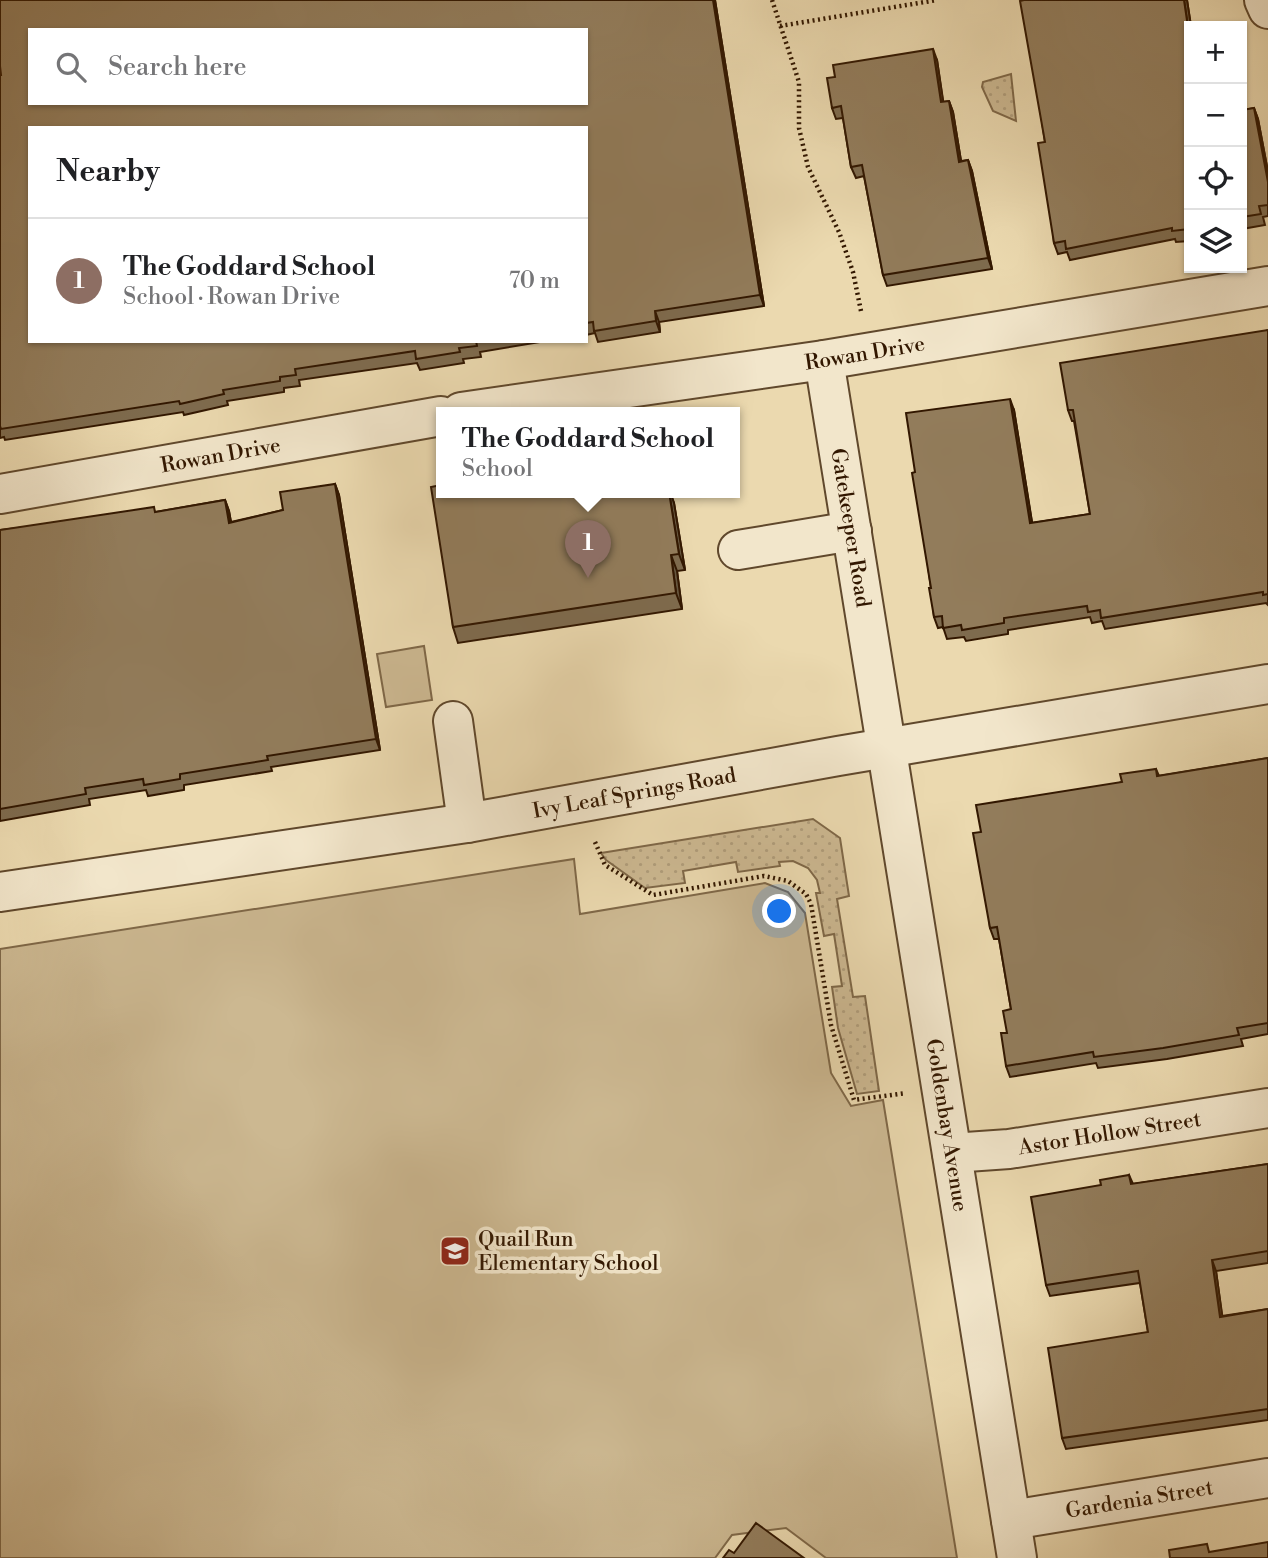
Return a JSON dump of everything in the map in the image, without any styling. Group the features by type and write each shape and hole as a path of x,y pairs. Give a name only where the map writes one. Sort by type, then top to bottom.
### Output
{"street":[{"path":"1264,0 1268,9"},
{"name":"Rowan Drive","path":"496,407 824,360 1268,286"},
{"name":"Gatekeeper Road","path":"824,360 878,694"},
{"name":"Rowan Drive","path":"0,494 436,416"},
{"path":"738,550 852,531"},
{"name":"Ivy Leaf Springs Road","path":"0,892 467,823 887,747 1268,684"},
{"name":"Goldenbay Avenue","path":"878,694 1017,1558"},
{"path":"453,722 467,823"},
{"name":"Astor Hollow Street","path":"952,1153 1009,1149 1268,1108"},
{"name":"Gardenia Street","path":"1011,1520 1268,1478"}],"path":[{"path":"772,0 799,82 799,128 808,167 839,232 853,272 861,311"},
{"path":"780,26 937,0"},
{"path":"595,842 599,858 605,865 643,892 653,895 764,876 798,887 810,904 831,1025 854,1100 941,1088"}],"shaded area":[{"path":"1011,74 1016,121 993,111 982,87 983,82"},
{"path":"424,646 432,700 386,707 377,654"},
{"path":"813,819 840,838 849,896 837,899 853,997 865,996 879,1091 857,1094 838,1028 832,987 842,986 834,934 824,936 816,893 820,893 817,880 808,868 793,861 779,862 780,866 738,872 736,862 683,871 685,883 645,888 606,860 601,853"},
{"name":"Quail Run Elementary School","path":"574,859 580,914 765,883 788,892 805,913 831,1073 851,1106 883,1100 957,1558 826,1558 786,1528 732,1535 715,1558 0,1558 0,949"}],"building":[{"path":"0,0 713,0 760,295 655,311 656,321 594,331 593,322 588,323 588,126 28,126 28,343 476,343 477,346 459,348 460,352 416,359 415,351 295,369 296,375 280,377 280,381 223,390 224,394 180,404 179,401 1,429"},
{"path":"1184,0 1187,21 1184,21 1184,230 1172,231 1172,228 1066,249 1065,241 1054,243 1038,143 1045,142 1020,1"},
{"path":"933,49 941,102 949,101 959,162 968,160 988,258 883,275 862,165 851,167 841,106 832,108 827,78 835,77 833,65"},
{"path":"1254,108 1268,182 1268,205 1259,206 1261,214 1247,216 1247,147 1247,109"},
{"path":"1268,330 1268,594 1263,595 1263,592 1101,618 1100,610 1088,612 1087,606 1004,618 1004,623 962,630 961,625 943,628 942,616 934,617 929,588 906,413 1010,399 1030,523 1090,514 1073,410 1068,410 1060,363"},
{"path":"335,484 376,739 267,756 268,760 180,774 180,779 144,785 143,779 85,788 86,794 0,809 0,530 154,507 155,512 225,500 229,523 283,510 280,492"},
{"path":"436,486 436,498 670,498 679,554 671,555 676,593 453,627 431,487"},
{"path":"1268,758 1268,1023 1237,1028 1239,1035 1163,1048 1094,1057 1093,1052 1006,1066 1001,1033 1007,1033 1003,1011 1011,1009 997,927 990,928 973,833 981,832 976,805 1122,782 1120,774 1156,769 1157,776"},
{"path":"1268,1164 1268,1251 1212,1260 1220,1317 1268,1309 1268,1409 1062,1438 1048,1348 1148,1332 1138,1271 1046,1285 1031,1197 1101,1185 1100,1180 1129,1175 1131,1184"},
{"path":"756,1523 804,1558 723,1558 729,1550 734,1553"},
{"path":"1268,1542 1268,1558 1170,1558 1169,1550 1207,1544 1209,1552"}],"place":[{"name":"The Goddard School","path":"588,578"},
{"name":"Quail Run Elementary School","path":"455,1251"}]}
